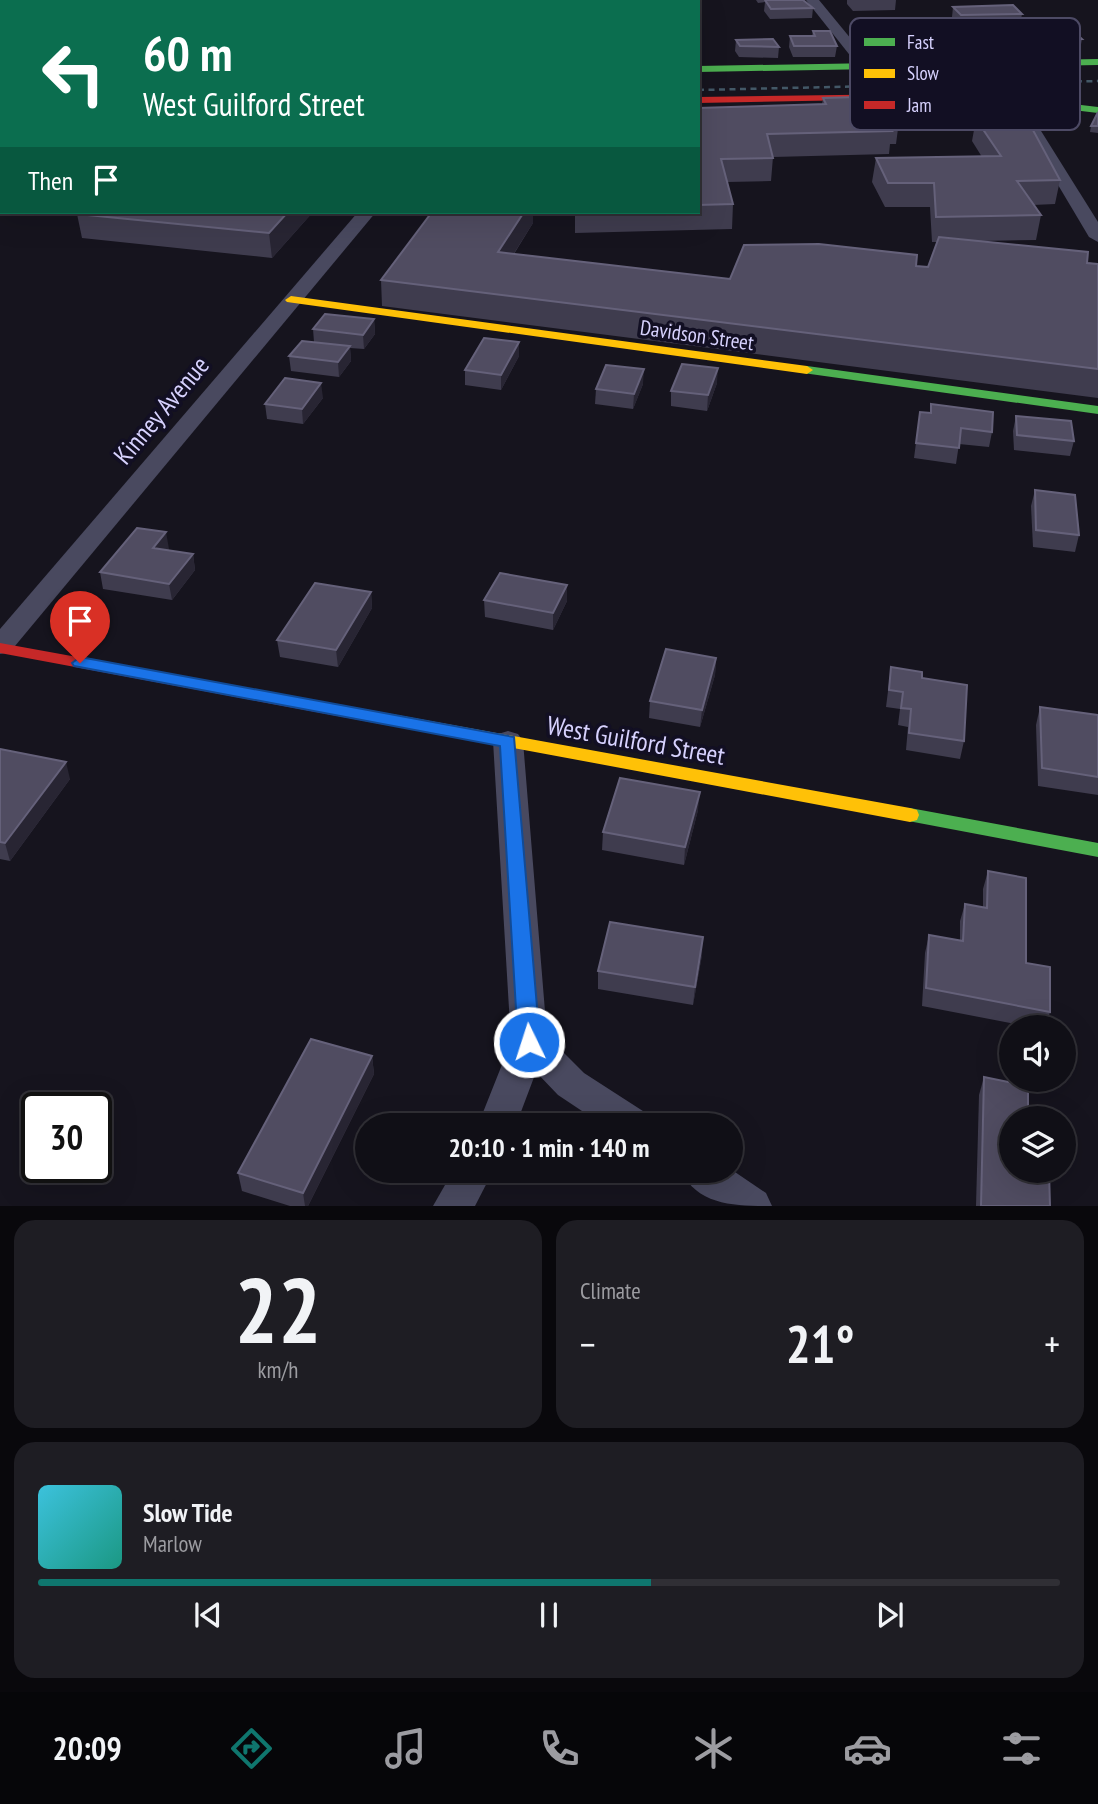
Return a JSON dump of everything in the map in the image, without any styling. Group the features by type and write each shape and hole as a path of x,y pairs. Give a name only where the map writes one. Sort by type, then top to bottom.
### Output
{"street":[{"path":"812,0 850,47"},
{"path":"1080,62 1098,62"},
{"path":"700,69 850,65"},
{"path":"700,100 850,97"},
{"path":"1080,108 1098,110"},
{"path":"1033,130 1098,237"},
{"name":"Kinney Avenue","path":"0,647 364,214"},
{"name":"Davidson Street","path":"291,300 1098,410"},
{"name":"West Guilford Street","path":"0,647 1098,850"},
{"path":"502,1113 529,1042 508,741"},
{"path":"529,1042 571,1084 614,1113"},
{"path":"453,1206 467,1183"},
{"path":"718,1183 752,1206"}],"building":[{"path":"765,0 803,0 813,8 771,9"},
{"path":"1013,5 1022,14 961,15 953,7"},
{"path":"813,31 830,31 837,46 794,46 790,36 815,36"},
{"path":"773,39 779,47 740,46 736,40"},
{"path":"850,97 850,130 892,131 767,134 773,158 721,159 733,204 700,205 700,108 826,104 823,98"},
{"path":"1098,112 1098,126 1091,126"},
{"path":"983,130 1033,130 1060,180 1017,181 1041,215 936,217 934,183 888,183 876,158 1001,156"},
{"path":"77,214 286,214 269,233"},
{"path":"430,214 523,214 498,252 730,279 744,245 819,244 917,255 916,266 928,267 939,237 1088,252 1087,263 1098,264 1098,369 381,280"},
{"path":"325,314 374,319 363,335 313,329"},
{"path":"484,338 519,342 501,375 465,370"},
{"path":"302,341 350,346 338,362 289,356"},
{"path":"682,364 718,368 708,395 671,391"},
{"path":"606,365 644,369 634,394 596,389"},
{"path":"285,378 321,383 302,409 265,404"},
{"path":"931,404 993,412 992,432 961,428 959,448 916,443 920,412 931,413"},
{"path":"1016,416 1071,421 1074,441 1017,435"},
{"path":"1035,490 1075,495 1079,535 1036,530"},
{"path":"137,528 166,532 153,548 193,554 169,584 100,572"},
{"path":"500,573 567,585 553,613 484,600"},
{"path":"315,583 371,592 336,650 277,640"},
{"path":"666,649 716,658 702,710 650,701"},
{"path":"891,667 922,672 922,678 967,685 964,741 909,733 911,709 901,708 903,692 889,690"},
{"path":"1040,707 1098,715 1098,777 1042,768"},
{"path":"0,749 66,762 5,843 0,842"},
{"path":"620,778 700,792 685,847 603,832"},
{"path":"988,871 1026,878 1026,963 1050,967 1050,1012 926,988 929,935 963,941 965,904 987,908"},
{"path":"610,922 703,937 695,987 598,971"},
{"path":"311,1039 372,1056 303,1193 238,1173"},
{"path":"984,1077 999,1080 999,1092 1028,1092 1028,1106 999,1106 999,1183 1049,1183 1050,1206 981,1206"}],"railway":[{"path":"1080,81 1098,81"},
{"path":"700,90 850,87"}],"traffic: fast":[{"path":"1080,62 1098,62"},
{"path":"700,69 850,66"},
{"path":"1080,108 1098,110"},
{"path":"807,370 1098,410"},
{"path":"910,815 1098,850"}],"traffic: slow":[{"path":"291,300 807,370"},
{"path":"386,719 910,815"}],"traffic: jam":[{"path":"700,100 850,97"},
{"path":"0,648 386,719"}],"route":[{"path":"80,663 508,741 529,1042"}]}
